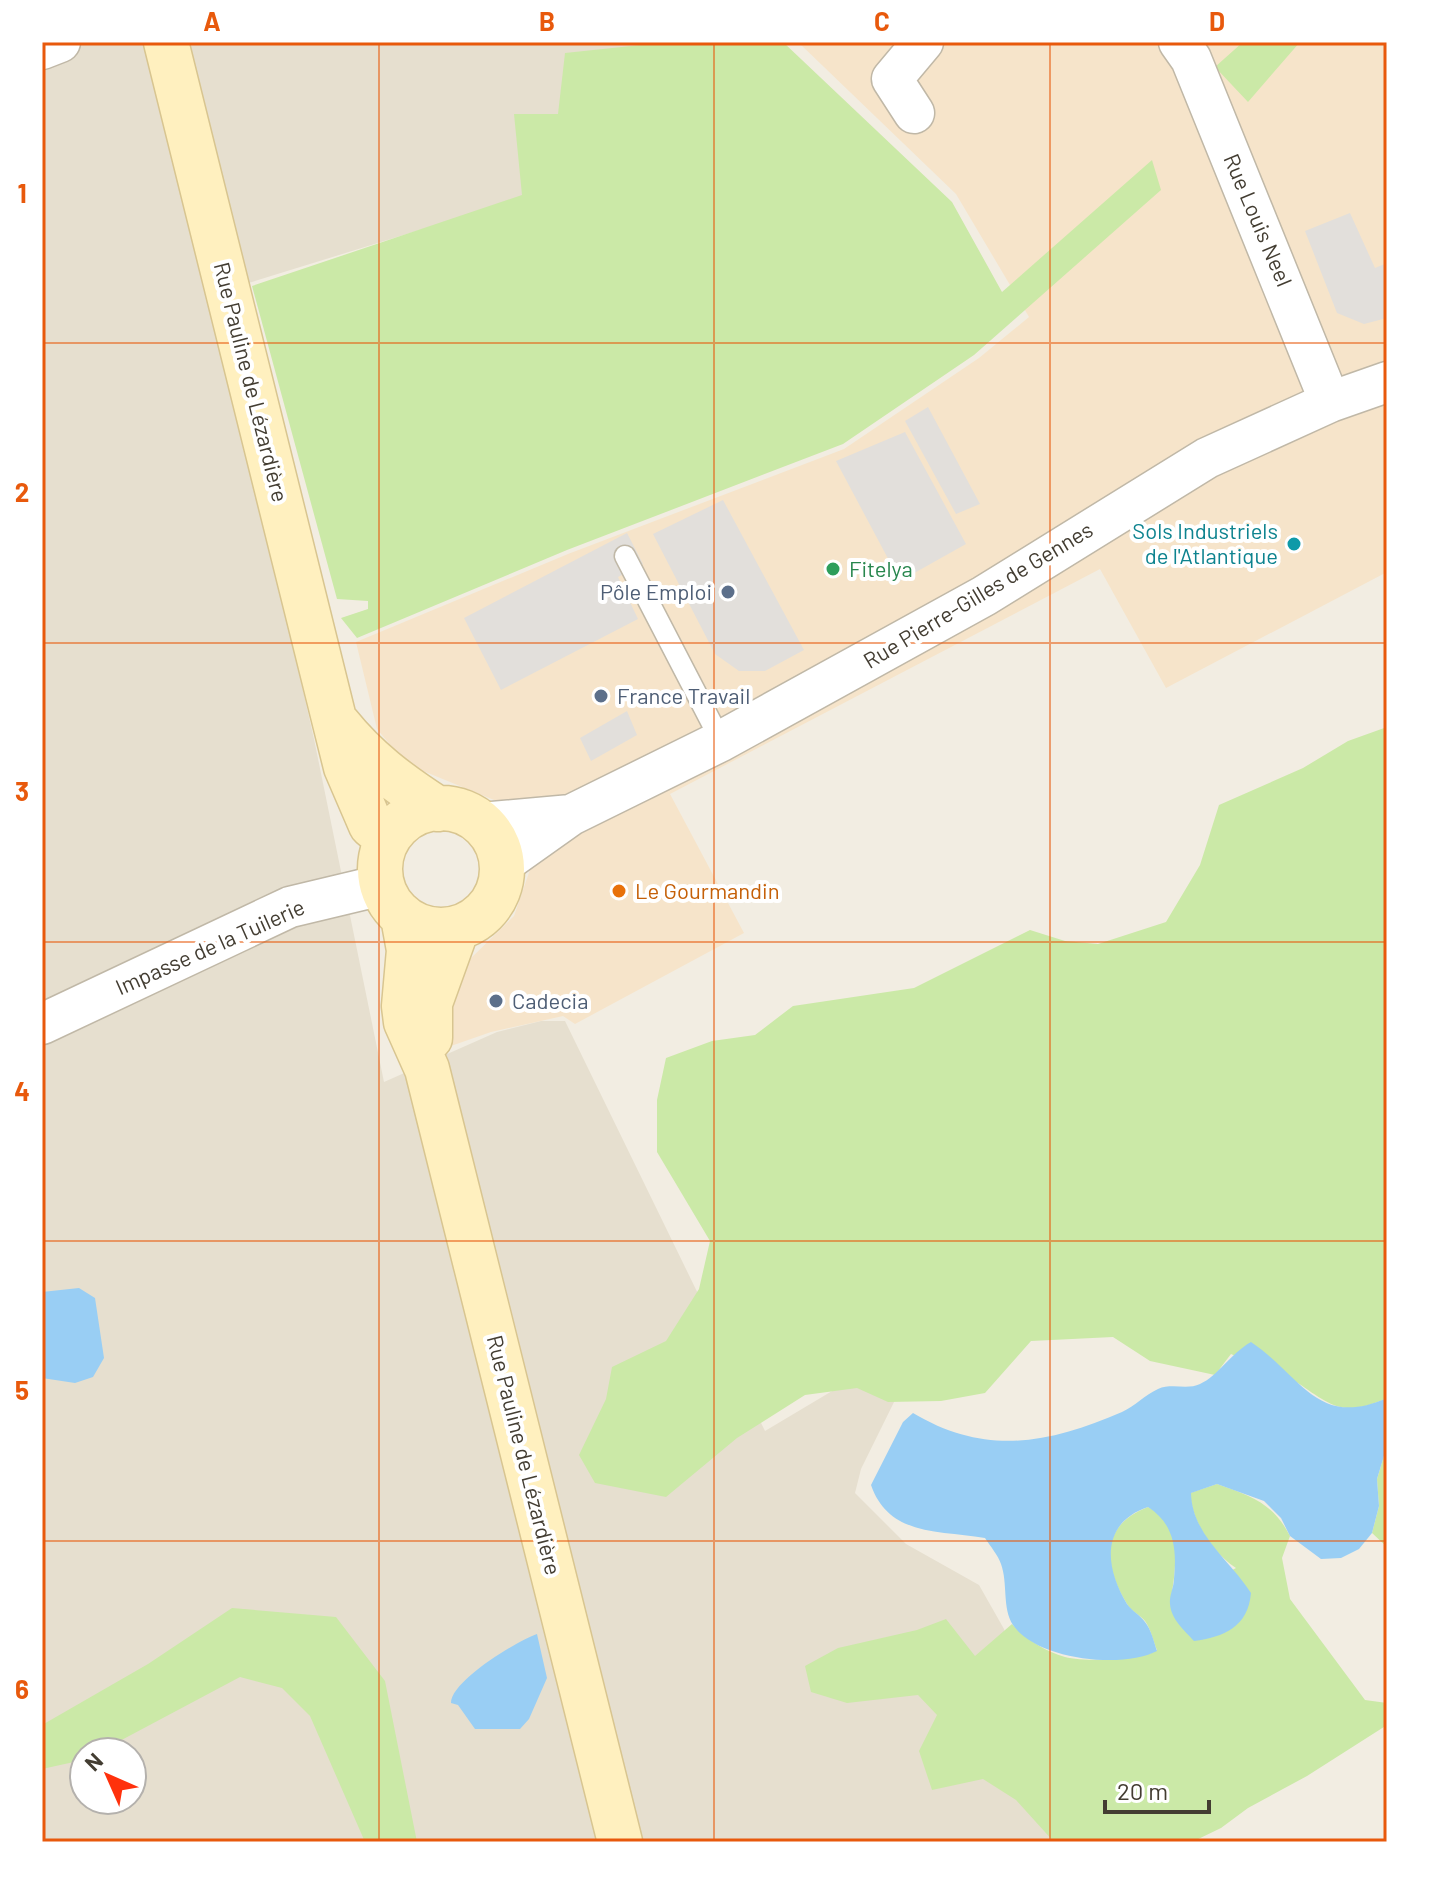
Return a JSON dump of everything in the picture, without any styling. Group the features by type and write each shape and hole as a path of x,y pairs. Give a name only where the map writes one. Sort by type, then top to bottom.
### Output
{"main road":[{"name":"Rue Pauline de Lézardière","path":"166,42 352,784 371,825 388,839"},
{"name":"Rue Pauline de Lézardière","path":"336,723 364,756 438,809"},
{"path":"438,809 461,812 481,823 496,841 502,864 500,885 491,904 476,919 457,928 438,930 419,927 392,901 381,861 388,839 401,823 418,812 438,809"},
{"name":"Rue Pauline de Lézardière","path":"392,901 409,950 404,1006 406,1022 427,1069 620,1842"},
{"name":"Rue Pauline de Lézardière","path":"427,1069 430,1003 457,928"}],"street":[{"path":"42,49 60,42"},
{"path":"914,113 892,79 923,42"},
{"name":"Rue Louis Neel","path":"1179,42 1191,59 1330,402"},
{"name":"Rue Pierre-Gilles de Gennes","path":"502,864 571,815 721,741 984,596 1207,458 1330,402 1387,382"},
{"name":"Rue Pierre-Gilles de Gennes","path":"481,823 571,815"},
{"name":"Impasse de la Tuilerie","path":"42,1024 290,907 392,901"}],"lane":[{"path":"625,556 721,741"}],"shaded area":[{"path":"42,42 692,42 575,182 213,294 314,739 384,1082 497,1032 541,1021 565,1021 765,1431 869,1369 897,1396 861,1469 855,1493 906,1544 979,1585 1004,1629 1066,1842 42,1842"},
{"path":"798,42 1387,42 1387,572 1166,688 1100,569 670,794 744,933 575,1024 563,1016 491,1032 448,1047 446,998 468,961 514,916 532,864 499,802 406,764 377,729 356,642 568,554 844,449 979,358 1029,317 956,194"},
{"path":"1350,213 1375,268 1387,263 1387,318 1364,324 1337,313 1305,231"},
{"path":"928,407 980,504 956,514 905,421"},
{"name":"Fitelya","path":"905,432 966,544 900,581 836,461"},
{"name":"Pôle Emploi","path":"723,500 804,650 765,671 739,671 715,654 653,534"},
{"path":"627,533 643,564 618,577 638,619 501,690 464,618"},
{"path":"627,711 637,735 591,761 580,738"}],"green space":[{"path":"669,42 783,42 952,202 1002,292 1152,160 1161,190 974,355 843,444 567,550 357,638 341,618 368,609 368,601 337,599 252,286 522,195 514,114 558,114 565,53"},
{"path":"1243,42 1300,42 1248,102 1215,67"},
{"path":"1387,727 1387,1398 1361,1407 1341,1407 1323,1400 1285,1376 1231,1354 1215,1375 1150,1361 1113,1337 1031,1341 985,1393 941,1401 888,1402 857,1388 805,1395 737,1438 666,1497 595,1483 579,1455 606,1399 612,1367 666,1341 699,1289 710,1241 657,1152 657,1100 666,1058 712,1041 755,1035 793,1006 914,988 1030,930 1065,941 1098,944 1166,922 1200,865 1219,805 1303,768 1348,741"},
{"path":"1387,1446 1387,1547 1372,1533 1379,1506 1377,1479"},
{"path":"1217,1484 1260,1502 1283,1525 1290,1536 1282,1558 1290,1599 1365,1700 1387,1703 1387,1725 1307,1776 1248,1808 1221,1828 1192,1842 1147,1842 1141,1839 1138,1842 1054,1842 1016,1800 983,1779 932,1790 919,1751 937,1715 918,1695 847,1703 811,1692 805,1666 838,1648 917,1630 946,1619 975,1656 1012,1624 1036,1644 1065,1657 1112,1660 1157,1650 1147,1624 1127,1604 1113,1575 1110,1548 1114,1535 1121,1524 1148,1507 1164,1517 1170,1525 1175,1547 1170,1604 1236,1568 1219,1554 1205,1535 1192,1504 1190,1493"},
{"path":"232,1608 336,1617 385,1681 417,1842 365,1842 310,1716 282,1688 240,1677 129,1736 68,1736 68,1763 42,1769 42,1725 148,1664"}],"water":[{"path":"79,1288 95,1298 104,1358 93,1377 75,1383 42,1378 42,1292"},
{"path":"1251,1342 1298,1383 1327,1403 1343,1407 1363,1406 1387,1398 1387,1446 1377,1479 1379,1506 1372,1533 1359,1549 1341,1558 1321,1559 1290,1536 1281,1518 1264,1501 1217,1484 1191,1493 1193,1508 1205,1534 1251,1593 1240,1622 1215,1637 1194,1641 1173,1615 1170,1601 1175,1557 1172,1538 1163,1521 1148,1507 1122,1524 1111,1547 1111,1561 1119,1590 1127,1604 1147,1625 1157,1651 1124,1659 1103,1660 1060,1653 1025,1637 1010,1618 1001,1564 985,1538 903,1523 879,1502 871,1485 903,1422 913,1413 940,1427 991,1440 1042,1438 1122,1412 1158,1389 1200,1384"},
{"path":"537,1634 547,1678 529,1719 520,1729 475,1729 458,1705 451,1703 454,1694 486,1663"}],"place":[{"name":"Sols Industriels de l'Atlantique","path":"1294,544"},
{"name":"Fitelya","path":"833,569"},
{"name":"Pôle Emploi","path":"728,592"},
{"name":"France Travail","path":"601,696"},
{"name":"Le Gourmandin","path":"619,891"},
{"name":"Cadecia","path":"496,1001"}]}
